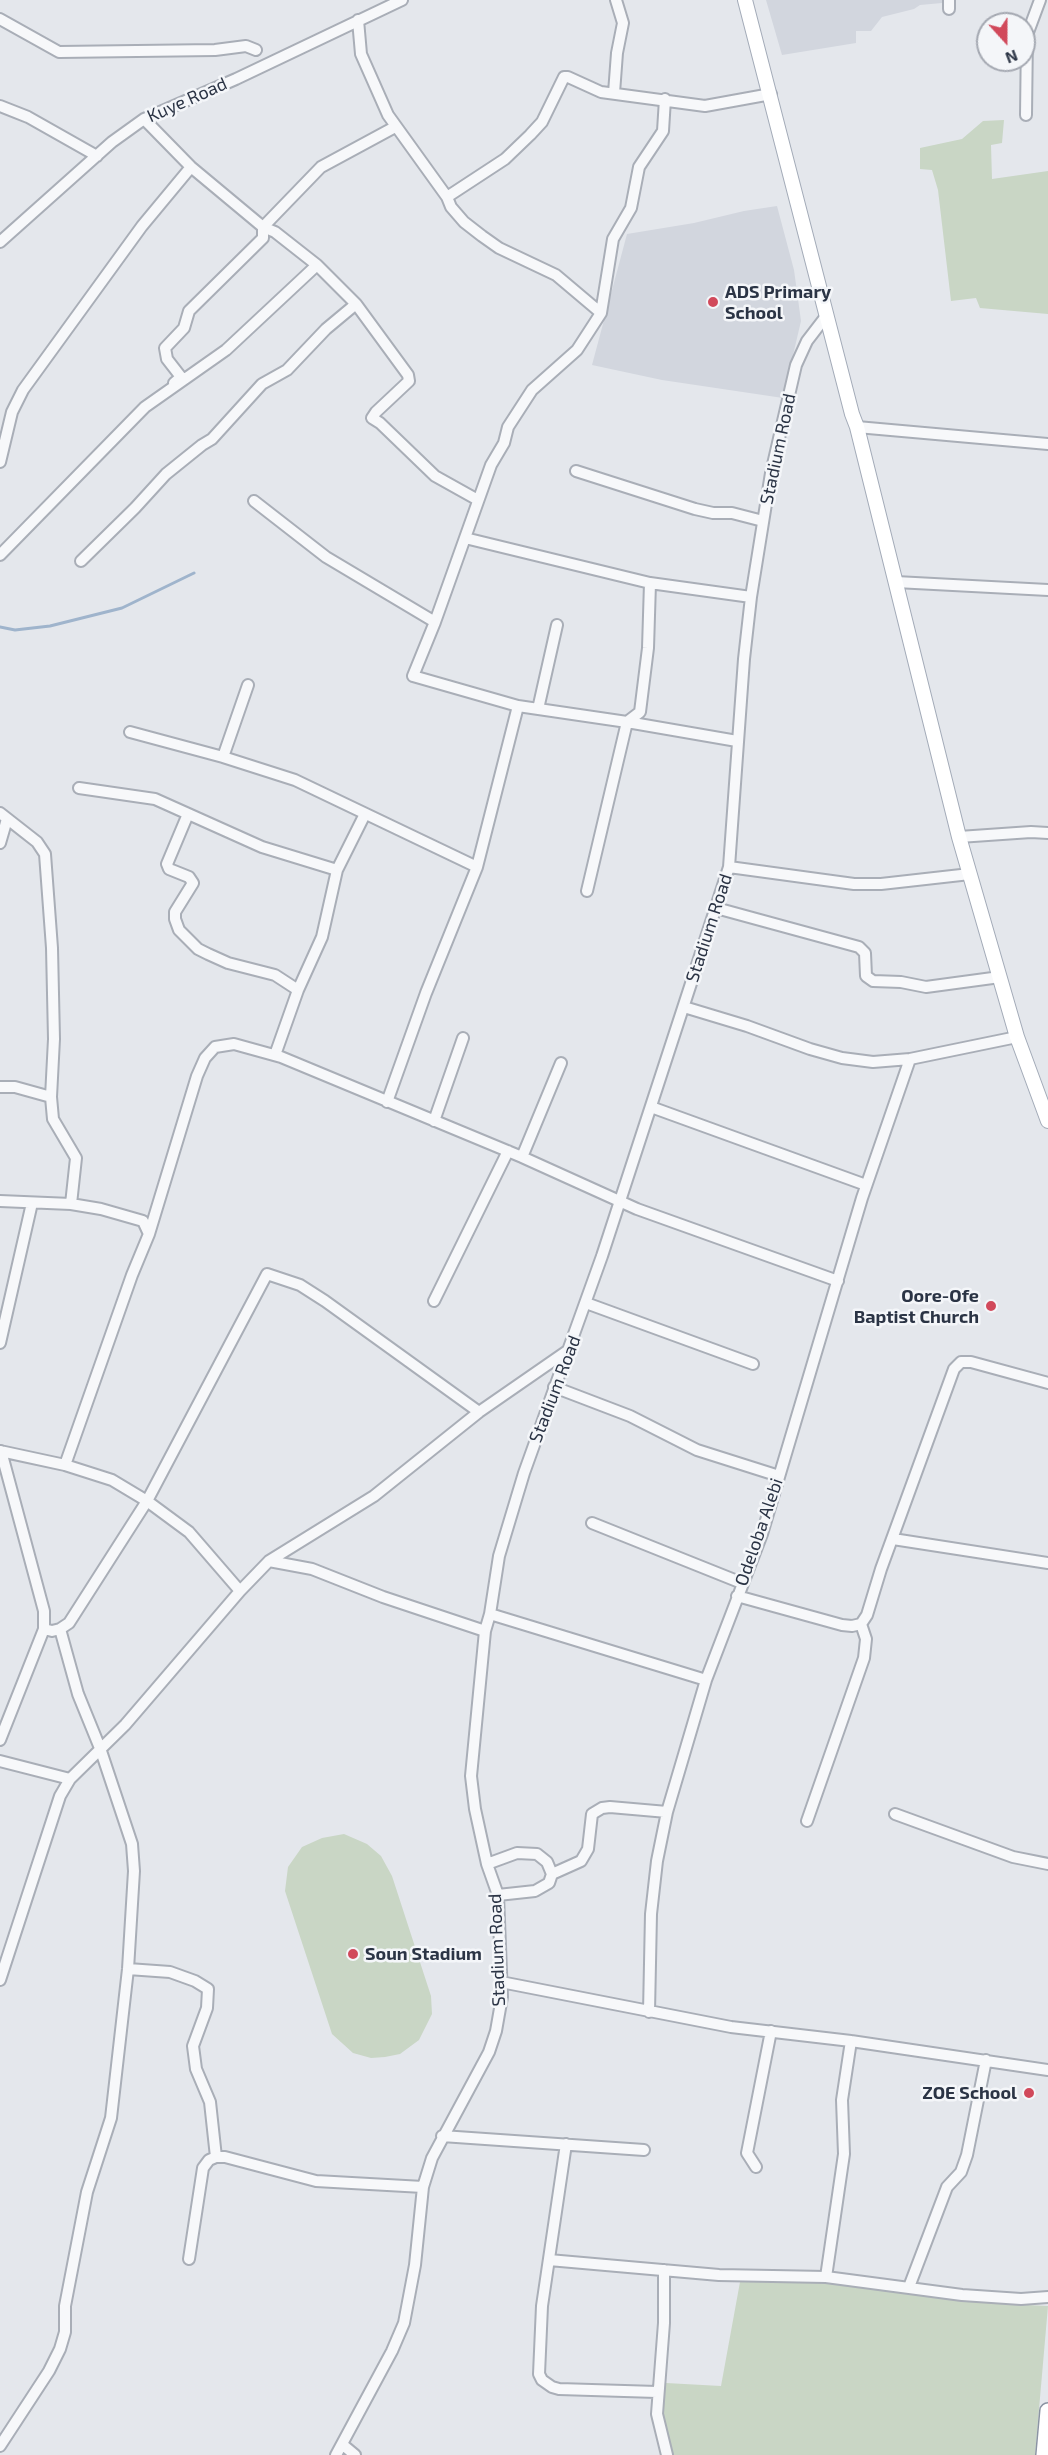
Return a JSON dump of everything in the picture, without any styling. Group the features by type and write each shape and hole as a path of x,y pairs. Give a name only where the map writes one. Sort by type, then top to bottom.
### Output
{"highway":[{"path":"1044,2455 1048,2411"}],"main road":[{"path":"745,0 857,428 959,837 1017,1037 1048,1121"}],"street":[{"name":"Kuye Road","path":"0,242 129,128 402,0"},
{"path":"614,93 617,53 623,23 616,0"},
{"path":"1026,115 1027,35 1040,0"},
{"path":"0,19 59,52 215,50 246,46 256,50"},
{"path":"358,20 361,54 395,127 447,197 451,207 464,222 482,236 499,248 556,275 601,313"},
{"path":"447,197 505,159 530,135 542,122 564,77 601,92 705,106 771,94"},
{"path":"665,99 663,131 639,167 631,208 613,239 601,313 577,350 544,378 520,405 491,465 435,622 413,673 416,678 518,706 737,741"},
{"path":"0,106 38,122 97,156"},
{"path":"144,119 191,167 263,227 275,232 317,265 356,304 408,375 409,381 372,418 435,476 478,500"},
{"path":"0,555 145,407 181,377 167,359 165,348 184,328 189,311 263,238 263,227 321,167 395,127"},
{"path":"0,462 12,412 23,390 142,226 191,167"},
{"path":"164,392 237,341 317,265"},
{"path":"81,561 166,474 212,439 262,384 287,370 327,329 356,304"},
{"name":"Stadium Road","path":"336,2455 392,2351 404,2323 415,2265 423,2187 442,2136 489,2052 501,2012 498,1895 487,1864 475,1809 471,1776 485,1631 510,1516 621,1200 729,867 737,741 751,597 771,473 796,365 807,341 827,315"},
{"path":"857,428 1048,444"},
{"path":"576,471 695,509 712,513 732,513 763,521"},
{"path":"254,501 326,556 435,622"},
{"path":"465,538 650,583 751,597"},
{"path":"896,582 1048,590"},
{"path":"587,891 627,722 640,712 648,648 650,583"},
{"path":"538,709 557,625"},
{"path":"223,757 248,685"},
{"path":"387,1102 426,993 477,867 518,706"},
{"path":"130,732 223,757 295,780 477,867"},
{"path":"79,788 155,799 262,847 337,870"},
{"path":"188,814 167,864 169,869 189,877 193,883 175,912 178,930 198,949 228,963 275,975 298,990"},
{"path":"275,1055 298,990 322,936 337,870 365,814"},
{"path":"0,843 4,816 42,846 45,854 52,948 54,1039 51,1097 53,1119 76,1158 71,1204"},
{"path":"959,837 1013,832 1048,833"},
{"path":"729,867 855,884 881,884 970,874"},
{"path":"716,908 859,947 865,953 866,976 873,981 901,982 926,987 1000,977"},
{"path":"684,1007 842,1058 873,1062 910,1059 1017,1037"},
{"path":"434,1121 463,1038"},
{"path":"65,1465 132,1275 149,1234 197,1076 205,1058 215,1047 234,1044 275,1055 522,1156 637,1209 838,1281"},
{"name":"Odeloba Alebi","path":"649,2012 651,1914 657,1860 667,1812 706,1680 762,1534 866,1185 910,1059"},
{"path":"522,1156 561,1064"},
{"path":"0,1087 15,1087 51,1097"},
{"path":"651,1107 866,1185"},
{"path":"434,1301 508,1151"},
{"path":"0,1201 71,1204 133,1217 143,1221 149,1234"},
{"path":"0,1343 32,1203"},
{"path":"44,1629 52,1631 69,1623 147,1501 267,1274 300,1285 326,1300 479,1412"},
{"path":"586,1303 753,1364"},
{"path":"0,1980 60,1796 70,1779 132,1717 240,1591 269,1561 374,1496 479,1412 570,1349"},
{"path":"737,1596 842,1625 861,1624 867,1615 954,1369 961,1362 971,1362 1048,1383"},
{"path":"554,1387 620,1411 697,1450 779,1476"},
{"path":"0,1740 44,1629 44,1611 1,1451 65,1465 112,1480 147,1501 189,1532 240,1591"},
{"path":"592,1523 742,1583"},
{"path":"893,1539 1048,1563"},
{"path":"269,1561 312,1569 383,1597 485,1631"},
{"path":"490,1614 706,1680"},
{"path":"807,1821 864,1658 866,1639 861,1624"},
{"path":"0,2446 49,2371 63,2341 65,2306 87,2192 111,2118 128,1969 134,1871 132,1844 100,1748 78,1694 60,1629"},
{"path":"0,1761 70,1779"},
{"path":"552,1874 581,1861 588,1849 592,1814 602,1808 667,1812"},
{"path":"895,1814 1013,1857 1048,1863"},
{"path":"487,1864 517,1852 537,1854 547,1862 552,1874 549,1883 535,1891 498,1895"},
{"path":"128,1969 170,1972 195,1981 208,1989 207,2008 193,2046 196,2068 210,2102 216,2157"},
{"path":"501,1982 649,2012 1048,2070"},
{"path":"756,2167 747,2153 771,2031"},
{"path":"826,2277 844,2154 842,2100 851,2041"},
{"path":"909,2287 947,2187 961,2172 967,2155 986,2060"},
{"path":"442,2136 644,2150"},
{"path":"566,2144 542,2306 538,2366 542,2380 559,2389 657,2392"},
{"path":"189,2259 204,2168 209,2160 216,2157 225,2157 316,2181 423,2187"},
{"path":"549,2260 719,2275 826,2277 962,2295 1021,2299 1048,2297"},
{"path":"664,2270 664,2323 657,2414 667,2455"},
{"path":"343,2445 355,2455"}],"shaded area":[{"path":"766,0 953,0 953,2 920,5 914,9 882,17 871,31 856,31 856,43 782,55"},
{"path":"777,206 794,270 801,321 783,398 662,380 592,365 627,234"}],"green space":[{"path":"1004,120 1002,143 991,145 992,179 1048,171 1048,314 980,308 976,298 951,301 938,190 932,170 920,169 920,148 962,139 983,121"},
{"path":"344,1834 367,1844 381,1856 392,1876 431,1996 432,2014 419,2040 400,2054 371,2058 353,2053 332,2034 285,1891 288,1867 302,1847 322,1838"},
{"path":"794,2281 858,2286 1008,2304 1048,2306 1035,2455 670,2455 662,2426 659,2396 666,2383 721,2386 740,2282"}],"waterway":[{"path":"0,627 15,630 50,626 122,608 194,573"}],"place":[{"name":"ADS Primary School","path":"713,302"},
{"name":"Oore-Ofe Baptist Church","path":"991,1306"},
{"name":"Soun Stadium","path":"353,1954"},
{"name":"ZOE School","path":"1029,2093"}]}
